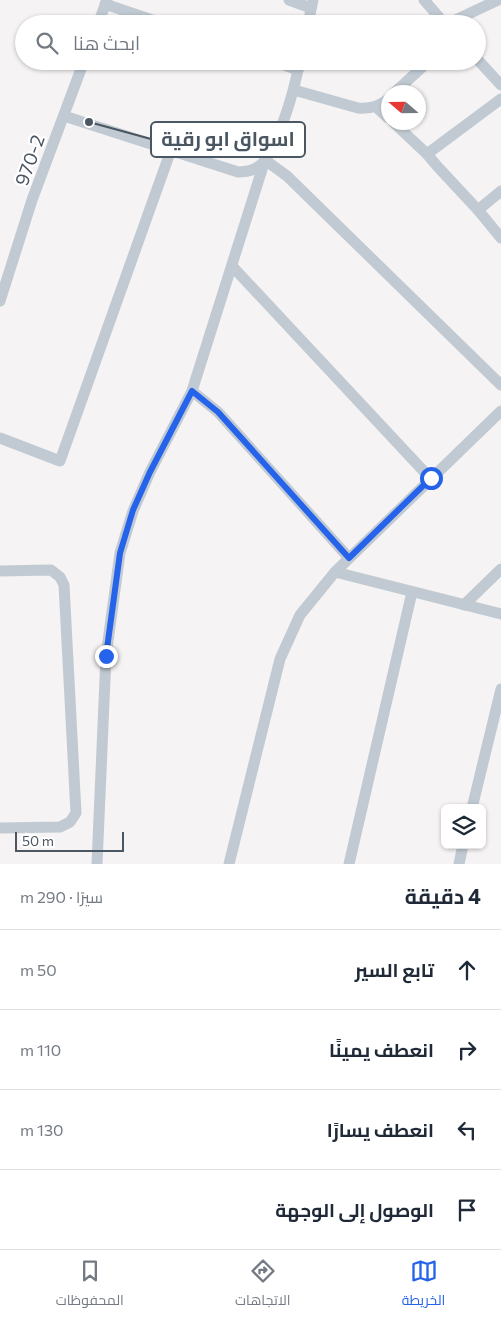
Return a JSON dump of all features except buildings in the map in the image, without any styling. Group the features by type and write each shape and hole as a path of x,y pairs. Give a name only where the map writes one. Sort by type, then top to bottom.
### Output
{"street":[{"path":"289,0 312,4"},
{"path":"424,0 438,15"},
{"path":"466,15 498,0"},
{"path":"101,15 106,2 140,15"},
{"path":"486,69 501,85"},
{"name":"970-2","path":"0,301 32,200 81,70"},
{"path":"97,864 106,656 120,553 133,510 150,472 192,391 265,160 283,126 298,70"},
{"path":"403,85 419,70"},
{"path":"294,90 358,108 368,109 381,103"},
{"path":"427,154 501,99"},
{"path":"376,107 381,112"},
{"path":"64,116 238,172 255,169 265,160"},
{"path":"402,130 427,154 501,238"},
{"path":"0,438 60,461 170,150"},
{"path":"265,160 287,176 501,385"},
{"path":"478,210 501,191"},
{"path":"232,266 431,478"},
{"path":"192,391 218,412 349,558"},
{"path":"229,864 280,659 300,615 335,572 501,410"},
{"path":"464,605 501,569"},
{"path":"0,571 51,570 60,577 64,586 76,813 70,822 60,827 0,828"},
{"path":"335,572 501,614"},
{"path":"348,864 412,592"},
{"path":"473,804 501,689"},
{"path":"459,864 463,849"}],"place":[{"name":"اسواق ابو رقية","path":"89,122"}],"route":[{"path":"106,656 120,553 133,510 150,472 192,391 218,412 349,558 431,478"}]}
